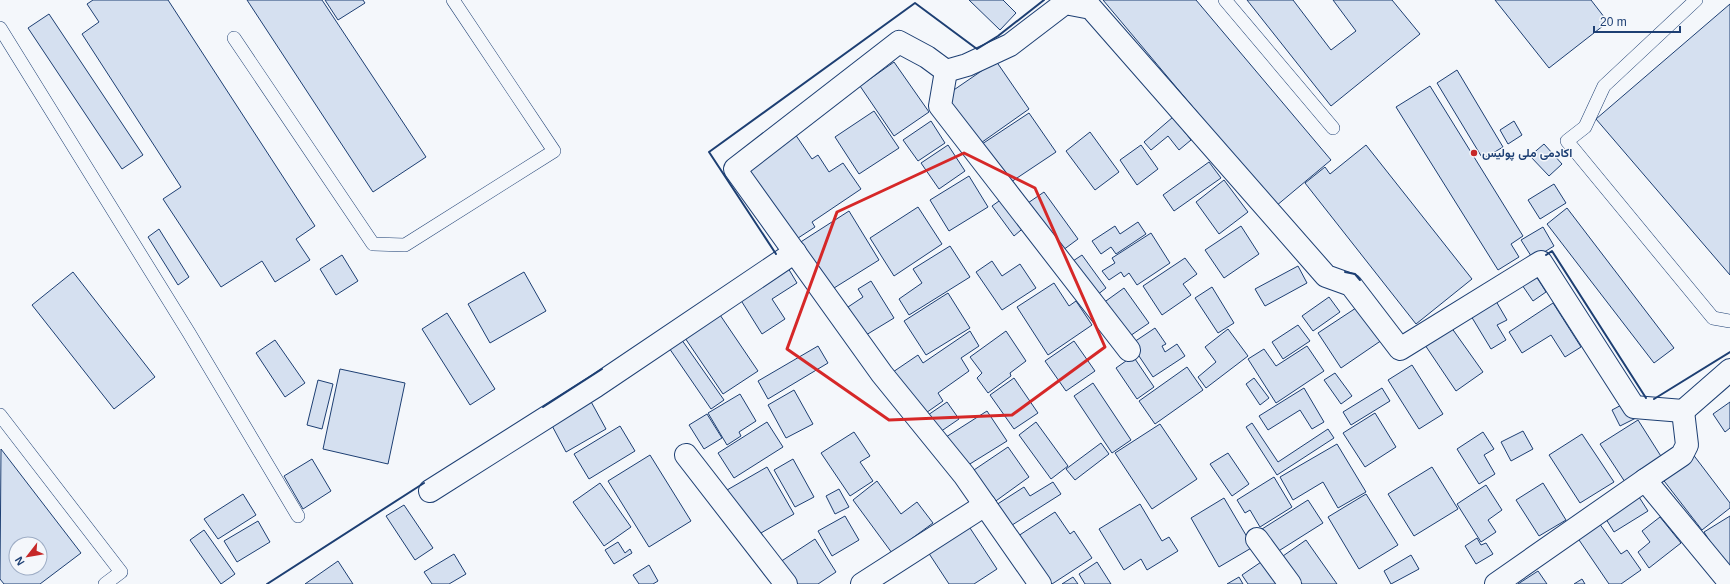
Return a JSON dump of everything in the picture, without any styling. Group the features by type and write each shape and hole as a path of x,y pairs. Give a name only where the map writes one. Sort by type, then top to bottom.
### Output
{"street":[{"path":"946,71 967,65 1010,45 1065,3 1091,8 1326,276 1351,285 1400,349 1541,262 1634,407 1683,411 1730,370"},
{"path":"946,71 927,57 899,42 735,169 882,374 964,475 1040,584"},
{"path":"946,71 940,106 1129,350"},
{"path":"430,491 596,386 795,252"},
{"path":"1496,584 1682,455 1686,445 1683,411"},
{"path":"686,455 786,584"},
{"path":"1645,480 1730,583"},
{"path":"862,584 985,505"},
{"path":"1256,539 1290,584"}],"lane":[{"path":"234,38 373,244 404,245 554,151 453,0"},
{"path":"1225,0 1333,128"},
{"path":"1696,0 1604,86 1585,127 1567,141 1713,318 1730,321"},
{"path":"0,28 189,333 298,516"},
{"path":"0,415 121,572 105,584"}],"highlighted area":[{"path":"964,153 1035,188 1105,347 1012,415 889,420 787,349 837,212"}],"building":[{"path":"93,0 168,0 315,226 296,239 310,260 275,282 262,261 221,287 163,199 181,187 82,34 99,22 87,4"},
{"path":"247,0 322,0 426,157 373,192"},
{"path":"325,0 363,0 365,3 338,20"},
{"path":"969,0 1003,0 1016,13 1000,30"},
{"path":"1103,0 1196,0 1331,160 1276,206"},
{"path":"1247,0 1293,0 1331,50 1356,31 1333,0 1392,0 1420,34 1331,106"},
{"path":"1495,0 1591,0 1608,22 1549,68"},
{"path":"1730,4 1730,275 1596,119"},
{"path":"49,14 143,155 122,169 28,28"},
{"path":"996,61 1029,109 978,145 945,96"},
{"path":"894,62 929,112 894,136 860,86"},
{"path":"1457,70 1503,147 1483,159 1437,83"},
{"path":"1430,86 1523,236 1511,244 1519,257 1498,270 1396,107"},
{"path":"874,111 899,148 859,174 835,137"},
{"path":"1029,113 1056,152 1005,186 979,146"},
{"path":"1173,117 1191,140 1179,150 1168,136 1151,150 1144,142"},
{"path":"931,121 945,143 918,161 903,140"},
{"path":"1514,121 1522,135 1508,144 1500,130"},
{"path":"1090,132 1119,172 1095,190 1066,151"},
{"path":"795,134 812,159 818,155 829,172 843,163 861,189 812,222 815,227 795,240 746,167"},
{"path":"1544,144 1562,164 1549,176 1530,156"},
{"path":"948,145 965,171 939,189 921,163"},
{"path":"1141,145 1158,169 1137,185 1120,160"},
{"path":"1366,145 1472,279 1416,324 1305,183 1325,167 1330,174"},
{"path":"1209,162 1221,178 1174,211 1163,195"},
{"path":"969,176 988,207 949,231 930,200"},
{"path":"1224,180 1248,212 1219,234 1196,202"},
{"path":"1554,184 1566,203 1540,219 1528,200"},
{"path":"1044,192 1078,239 1059,253 1025,205"},
{"path":"1006,196 1027,225 1014,236 992,206"},
{"path":"918,207 942,244 894,276 870,238"},
{"path":"1567,208 1674,348 1654,363 1547,224"},
{"path":"849,211 879,260 826,293 796,245"},
{"path":"1138,222 1146,234 1116,254 1111,247 1101,254 1092,241 1115,226 1120,234"},
{"path":"1241,226 1259,254 1224,278 1205,250"},
{"path":"1543,227 1554,246 1533,259 1521,240"},
{"path":"159,229 189,277 178,285 148,237"},
{"path":"1151,233 1170,263 1137,285 1129,273 1124,277 1121,272 1109,280 1102,271 1115,263 1112,258"},
{"path":"950,246 970,277 909,315 899,299 922,283 913,269"},
{"path":"342,255 358,281 336,295 320,269"},
{"path":"1082,255 1106,288 1092,299 1067,265"},
{"path":"1185,258 1197,274 1183,284 1191,295 1162,315 1143,286"},
{"path":"992,261 1002,276 1020,264 1036,288 1002,310 976,272"},
{"path":"785,263 797,283 772,299 785,319 762,334 737,294"},
{"path":"1298,266 1307,283 1265,306 1255,289"},
{"path":"73,272 155,377 114,409 32,305"},
{"path":"524,272 546,311 490,343 468,304"},
{"path":"1534,273 1546,292 1533,301 1520,282"},
{"path":"871,281 894,318 866,335 848,307 863,297 858,289"},
{"path":"1054,283 1069,306 1076,301 1092,325 1048,355 1017,307"},
{"path":"1212,287 1234,323 1218,333 1195,298"},
{"path":"1124,288 1149,323 1124,340 1099,306"},
{"path":"948,293 970,328 926,355 904,321"},
{"path":"1493,296 1507,320 1497,325 1506,340 1491,349 1468,311"},
{"path":"1329,297 1340,312 1313,331 1302,316"},
{"path":"1553,303 1581,347 1565,357 1551,335 1522,353 1509,332"},
{"path":"1359,306 1382,340 1341,368 1318,333"},
{"path":"718,312 758,371 723,394 683,335"},
{"path":"447,313 495,389 470,405 422,329"},
{"path":"1298,325 1310,341 1283,359 1272,342"},
{"path":"1451,327 1483,372 1456,391 1425,345"},
{"path":"1155,328 1166,344 1162,346 1165,352 1177,344 1185,356 1153,377 1131,344"},
{"path":"1228,329 1248,356 1206,388 1198,377 1216,362 1205,347"},
{"path":"970,331 979,346 961,358 969,371 938,393 943,401 923,415 893,372 918,355 923,363"},
{"path":"1006,331 1026,361 1010,373 1011,376 988,393 977,378 982,373 970,357"},
{"path":"679,336 724,400 711,409 667,345"},
{"path":"275,340 305,383 285,397 256,353"},
{"path":"1074,341 1095,371 1066,391 1045,361"},
{"path":"818,346 828,363 768,399 758,381"},
{"path":"1307,346 1324,371 1276,403 1248,359 1264,349 1276,366"},
{"path":"1133,356 1154,387 1137,399 1116,368"},
{"path":"1412,365 1443,414 1419,429 1388,380"},
{"path":"1187,367 1203,390 1155,424 1139,401"},
{"path":"340,369 405,383 388,464 323,449"},
{"path":"1335,373 1352,396 1341,404 1324,380"},
{"path":"1014,378 1038,413 1014,429 990,395"},
{"path":"1254,378 1269,398 1260,405 1246,384"},
{"path":"318,380 333,384 322,429 307,425"},
{"path":"1093,383 1131,440 1112,453 1074,396"},
{"path":"1304,388 1324,422 1312,429 1300,410 1268,430 1259,416"},
{"path":"1382,388 1390,401 1351,425 1343,412"},
{"path":"794,390 813,424 786,438 768,405"},
{"path":"740,394 756,421 739,432 741,436 727,445 708,413"},
{"path":"589,398 606,429 566,452 549,420"},
{"path":"947,402 959,419 940,432 928,415"},
{"path":"1627,402 1636,418 1620,426 1612,410"},
{"path":"1730,402 1730,428 1725,432 1713,414"},
{"path":"987,411 1007,441 965,467 946,437"},
{"path":"1375,413 1396,447 1365,467 1343,433"},
{"path":"707,414 722,438 704,449 689,425"},
{"path":"1638,420 1664,461 1627,485 1600,444"},
{"path":"767,422 783,447 734,478 718,453"},
{"path":"1036,422 1068,466 1051,479 1019,435"},
{"path":"1252,423 1278,462 1328,429 1334,438 1277,475 1246,427"},
{"path":"1160,424 1197,479 1152,509 1115,453"},
{"path":"620,426 635,451 589,479 574,454"},
{"path":"1523,431 1533,449 1511,461 1501,442"},
{"path":"854,432 870,456 860,462 873,481 850,496 821,453"},
{"path":"1483,432 1494,449 1484,455 1495,474 1479,484 1457,449"},
{"path":"1582,434 1614,482 1580,503 1549,455"},
{"path":"1101,443 1109,454 1075,480 1066,469"},
{"path":"1337,444 1366,492 1338,508 1323,482 1293,500 1280,477"},
{"path":"1008,447 1029,477 993,503 971,472"},
{"path":"1,449 81,553 40,584 4,584 0,579"},
{"path":"1228,453 1249,484 1232,496 1210,464"},
{"path":"1692,453 1730,503 1730,508 1702,530 1661,477"},
{"path":"650,455 691,521 649,547 608,481"},
{"path":"312,459 331,491 303,509 284,476"},
{"path":"793,459 814,497 795,507 774,470"},
{"path":"767,467 794,514 754,537 727,490"},
{"path":"1432,467 1458,509 1414,536 1388,494"},
{"path":"1274,477 1292,507 1260,527 1250,510 1245,513 1237,500"},
{"path":"877,481 901,514 917,502 933,523 892,553 853,500"},
{"path":"1053,482 1061,494 1009,527 996,505 1024,487 1030,496"},
{"path":"600,483 631,527 604,546 573,502"},
{"path":"1543,483 1566,520 1539,536 1516,500"},
{"path":"1486,485 1502,510 1488,520 1496,532 1481,542 1457,504"},
{"path":"839,489 849,507 835,514 826,496"},
{"path":"243,494 256,515 218,539 204,519"},
{"path":"1366,494 1398,545 1359,569 1328,517"},
{"path":"1639,497 1648,511 1614,532 1606,519"},
{"path":"1224,498 1253,547 1219,567 1191,518"},
{"path":"1308,500 1323,523 1277,552 1262,529"},
{"path":"1140,504 1162,541 1169,537 1178,551 1147,570 1141,559 1124,570 1099,529"},
{"path":"404,505 433,548 415,560 386,516"},
{"path":"1055,512 1070,534 1074,531 1092,558 1052,584 1045,584 1015,538"},
{"path":"845,516 859,540 832,556 818,531"},
{"path":"1730,516 1730,568 1728,569 1704,532"},
{"path":"1660,517 1681,543 1649,568 1638,552 1650,542 1642,531"},
{"path":"258,521 270,542 237,562 224,541"},
{"path":"1599,523 1621,554 1627,550 1641,570 1621,584 1609,584 1577,537"},
{"path":"968,525 997,569 974,584 949,584 928,552"},
{"path":"204,530 235,574 221,584 190,540"},
{"path":"1477,538 1481,545 1486,543 1493,554 1476,564 1465,546"},
{"path":"815,539 836,572 818,584 790,584 777,564"},
{"path":"1306,540 1337,584 1302,584 1283,556"},
{"path":"618,542 625,553 630,549 632,553 614,564 605,550"},
{"path":"454,554 466,574 449,584 432,584 424,572"},
{"path":"1411,555 1419,569 1391,584 1384,571"},
{"path":"1264,560 1281,584 1248,584 1242,575"},
{"path":"338,561 353,584 305,584"},
{"path":"1097,562 1111,584 1085,584 1079,574"},
{"path":"649,565 658,581 653,584 639,584 633,575"},
{"path":"1538,571 1547,584 1518,584"},
{"path":"1073,577 1078,584 1062,584"},
{"path":"1239,577 1243,584 1227,584"},
{"path":"1582,579 1585,584 1574,584"}],"wall":[{"path":"776,254 709,152 915,3 977,49 998,36 1044,0"},
{"path":"1546,255 1552,251 1646,398"},
{"path":"1345,272 1355,274 1360,280"},
{"path":"1654,399 1730,352"},
{"path":"543,407 602,369"},
{"path":"267,584 424,483"}],"place":[{"name":"اکادمی ملی پولیس","path":"1474,153"}]}
